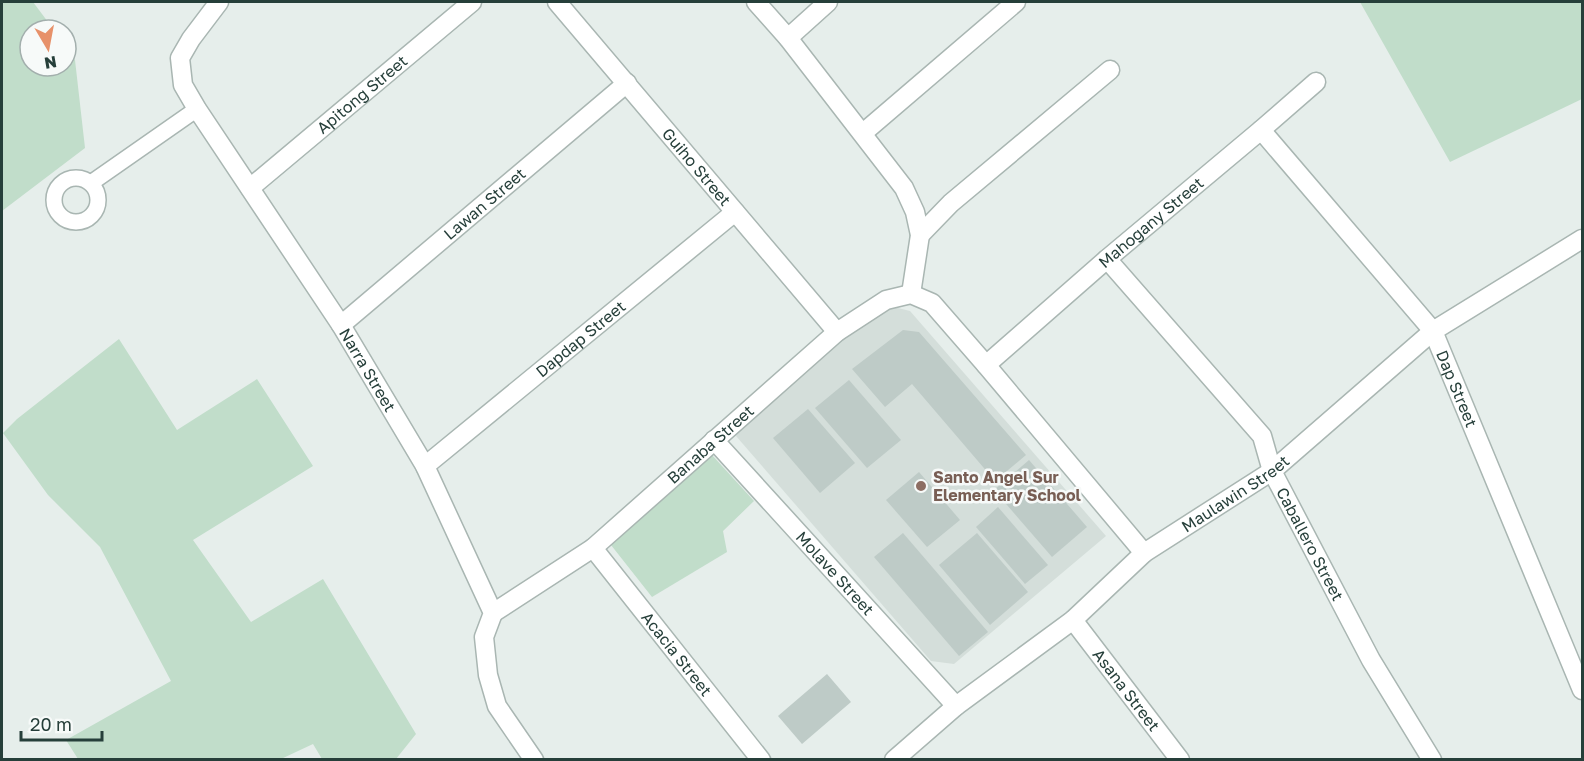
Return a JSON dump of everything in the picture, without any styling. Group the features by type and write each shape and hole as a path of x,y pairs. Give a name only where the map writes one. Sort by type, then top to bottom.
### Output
{"street":[{"name":"Narra Street","path":"219,2 190,39 180,58 183,85 341,325 425,466 493,613"},
{"name":"Apitong Street","path":"250,188 472,2"},
{"name":"Guiho Street","path":"557,2 837,332"},
{"path":"756,2 788,38 863,132 904,188 915,212 920,235 911,294 932,303 1144,553"},
{"path":"788,38 828,2"},
{"path":"863,132 1016,2"},
{"path":"920,235 951,203 1110,70"},
{"name":"Mahogany Street","path":"986,365 1316,82"},
{"name":"Lawan Street","path":"341,325 627,83"},
{"name":"Dap Street","path":"1261,130 1433,332 1582,690"},
{"name":"Dapdap Street","path":"425,466 735,212"},
{"name":"Maulawin Street","path":"894,759 956,706 1073,620 1144,553 1272,471 1433,332 1582,241"},
{"name":"Caballero Street","path":"1107,259 1262,436 1272,471 1371,660 1432,759"},
{"name":"Banaba Street","path":"493,613 593,548 837,332 886,300 911,294"},
{"name":"Molave Street","path":"714,440 956,706"},
{"name":"Acacia Street","path":"593,548 761,759"},
{"path":"493,613 484,637 488,675 497,706 534,759"},
{"name":"Asana Street","path":"1073,620 1175,758"}],"lane":[{"path":"91,183 197,109"}],"shaded area":[{"name":"Santo Angel Sur Elementary School","path":"886,305 910,311 1106,536 954,664 931,661 736,436 751,410"}],"green space":[{"path":"2,2 33,2 45,18 18,18 18,78 77,78 85,148 2,211"},
{"path":"1360,2 1582,2 1582,99 1450,162"},
{"path":"119,339 177,430 257,379 313,466 193,540 251,622 323,579 416,734 396,759 322,759 313,744 281,759 78,759 66,740 171,681 100,547 48,495 3,433 17,419"},
{"path":"711,454 754,501 723,531 727,552 652,597 611,545"}],"building":[{"path":"903,330 919,332 1026,455 995,481 912,384 885,407 852,369"},
{"path":"849,380 901,440 867,468 815,408"},
{"path":"808,409 855,463 820,493 773,438"},
{"path":"1029,460 1087,527 1052,557 994,490"},
{"path":"919,472 960,520 927,547 886,500"},
{"path":"998,507 1048,565 1025,584 976,527"},
{"path":"903,533 988,632 959,656 874,557"},
{"path":"977,533 1028,592 990,625 939,565"},
{"path":"827,674 851,702 802,744 778,716"}],"place":[{"name":"Santo Angel Sur Elementary School","path":"921,486"}]}
